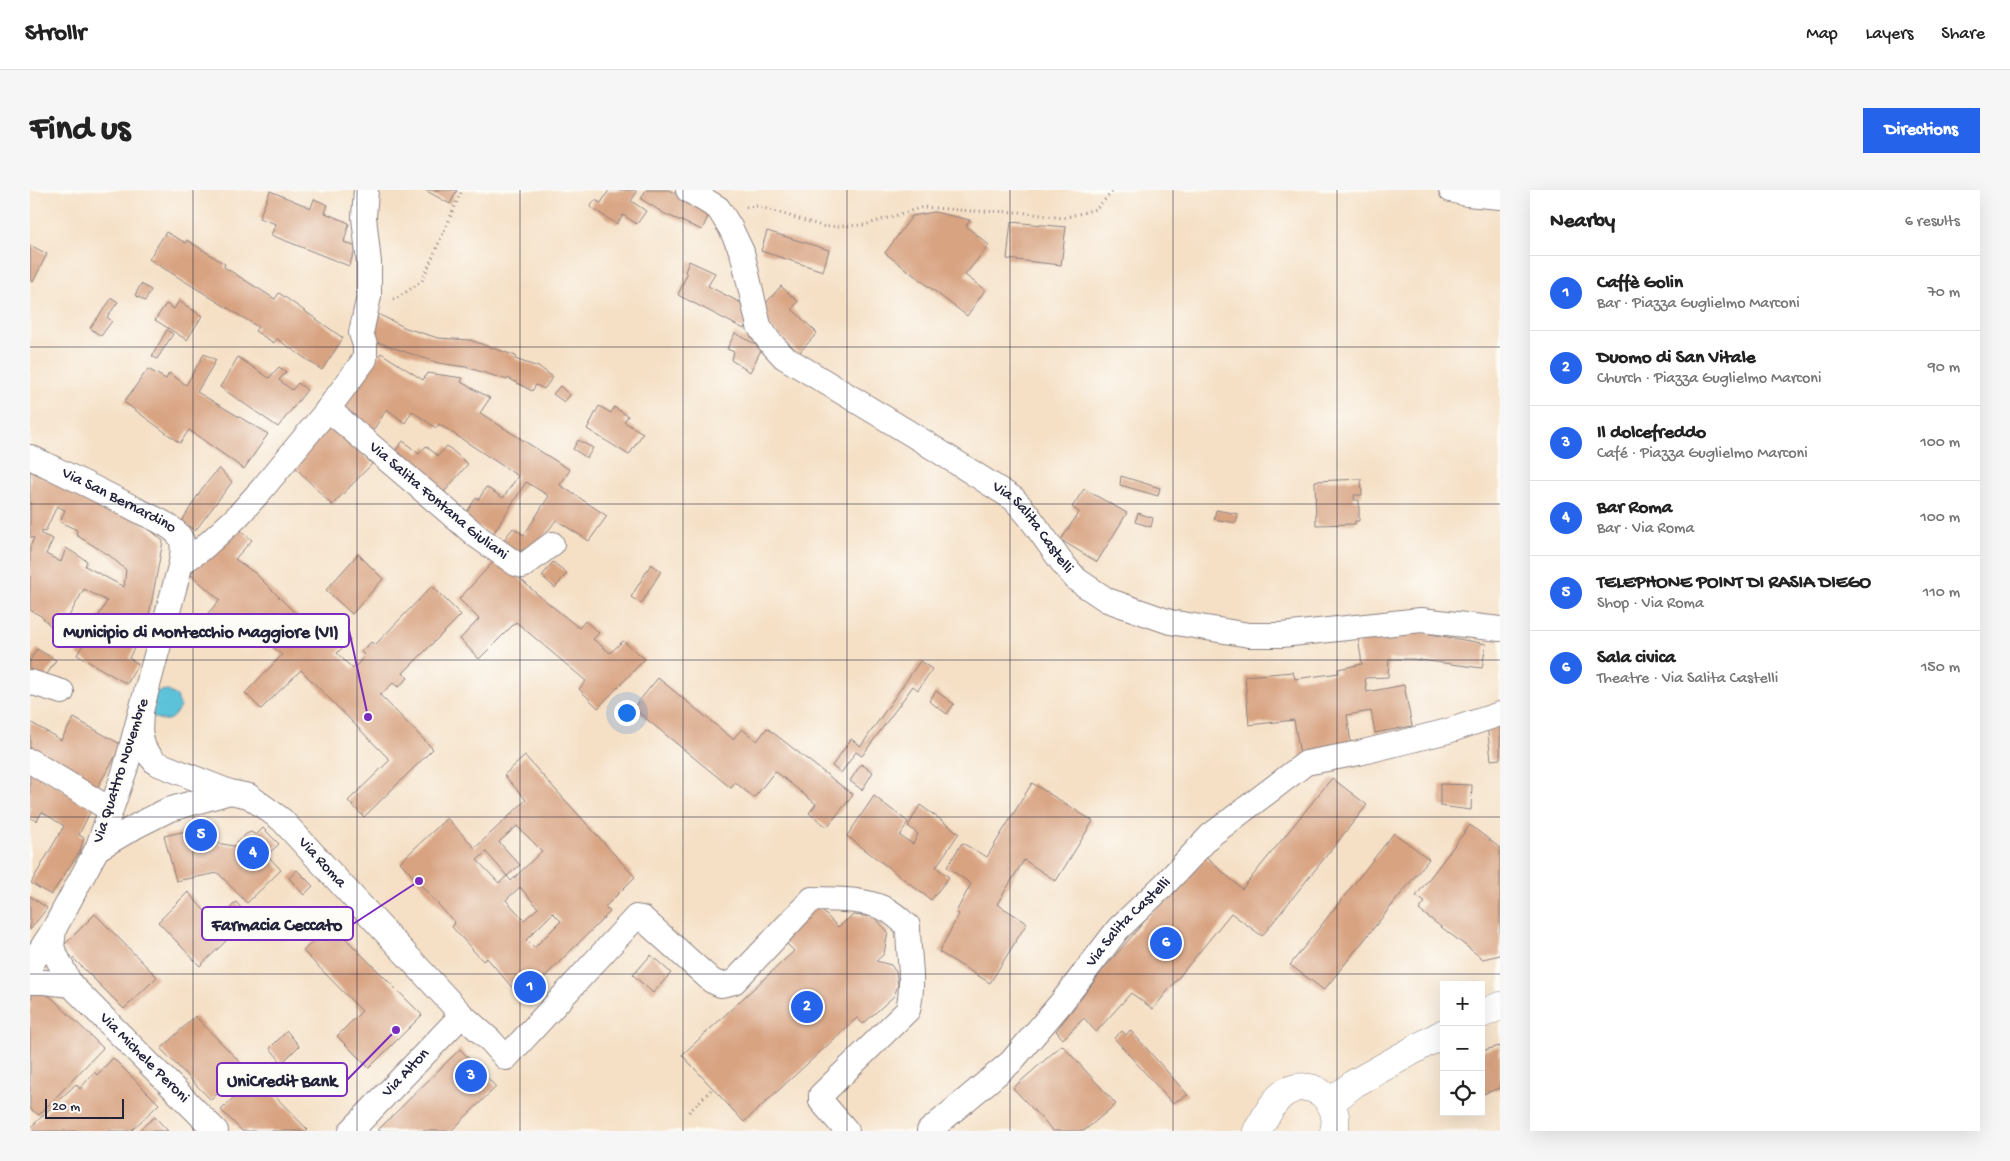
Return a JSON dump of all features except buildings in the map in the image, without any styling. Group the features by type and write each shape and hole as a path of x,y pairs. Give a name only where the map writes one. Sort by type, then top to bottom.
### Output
{"street":[{"path":"181,563 202,549 236,518 328,410 365,359 365,345 361,333 369,296 369,264 364,217 366,190"},
{"name":"Via Salita Castelli","path":"688,190 718,208 730,227 742,252 759,326 769,341 784,357 1014,499 1028,515 1064,566 1078,580 1107,600 1170,622 1249,635 1282,635 1421,620 1500,628"},
{"path":"1451,190 1468,194 1500,197"},
{"name":"Via Salita Fontana Giuliani","path":"328,410 478,537 516,564 523,566 552,544"},
{"name":"Via San Bernardino","path":"30,457 100,490 174,531 180,538 183,548 181,563"},
{"name":"Via Quattro Novembre","path":"30,966 54,929 97,849 125,770 181,563"},
{"path":"30,682 62,692"},
{"name":"Via Roma","path":"141,712 140,732 144,749 156,763 230,792 249,796 282,820 462,1015 506,1058 636,917 642,918 712,981 721,986 734,982 812,899 873,904 890,911 908,926 908,952 912,972 912,992 908,1010 822,1095 822,1101 848,1131"},
{"name":"Via Salita Castelli","path":"929,1131 1011,1062 1061,1003 1118,929 1212,835 1306,763 1359,753 1448,731 1500,714"},
{"path":"30,761 111,810"},
{"path":"97,849 168,810 230,792"},
{"name":"Via Michele Peroni","path":"54,929 52,948 71,985 216,1131"},
{"path":"30,982 71,985"},
{"path":"1485,1012 1500,1006"},
{"name":"Via Alton","path":"351,1131 462,1015"},
{"path":"1336,1122 1355,1082 1440,1035"},
{"path":"1266,1124 1278,1098 1289,1090 1304,1087 1320,1091 1336,1122"}],"path":[{"path":"369,296 396,299 422,281 462,190"},
{"path":"718,208 757,206 826,227 865,226 923,207 971,212 1019,212 1063,218 1096,209 1114,190"},
{"path":"689,1112 713,1088"}],"water":[{"path":"166,690 177,696 180,707 169,720 152,717 155,692"}],"place":[{"name":"Municipio di Montecchio Maggiore (VI)","path":"368,717"},
{"name":"TELEPHONE POINT DI RASIA DIEGO","path":"201,835"},
{"name":"Bar Roma","path":"253,853"},
{"name":"Farmacia Ceccato","path":"419,881"},
{"name":"Sala civica","path":"1166,943"},
{"name":"Caffè Golin","path":"530,987"},
{"name":"Duomo di San Vitale","path":"807,1007"},
{"name":"UniCredit Bank","path":"396,1030"},
{"name":"Il dolcefreddo","path":"471,1076"}]}
